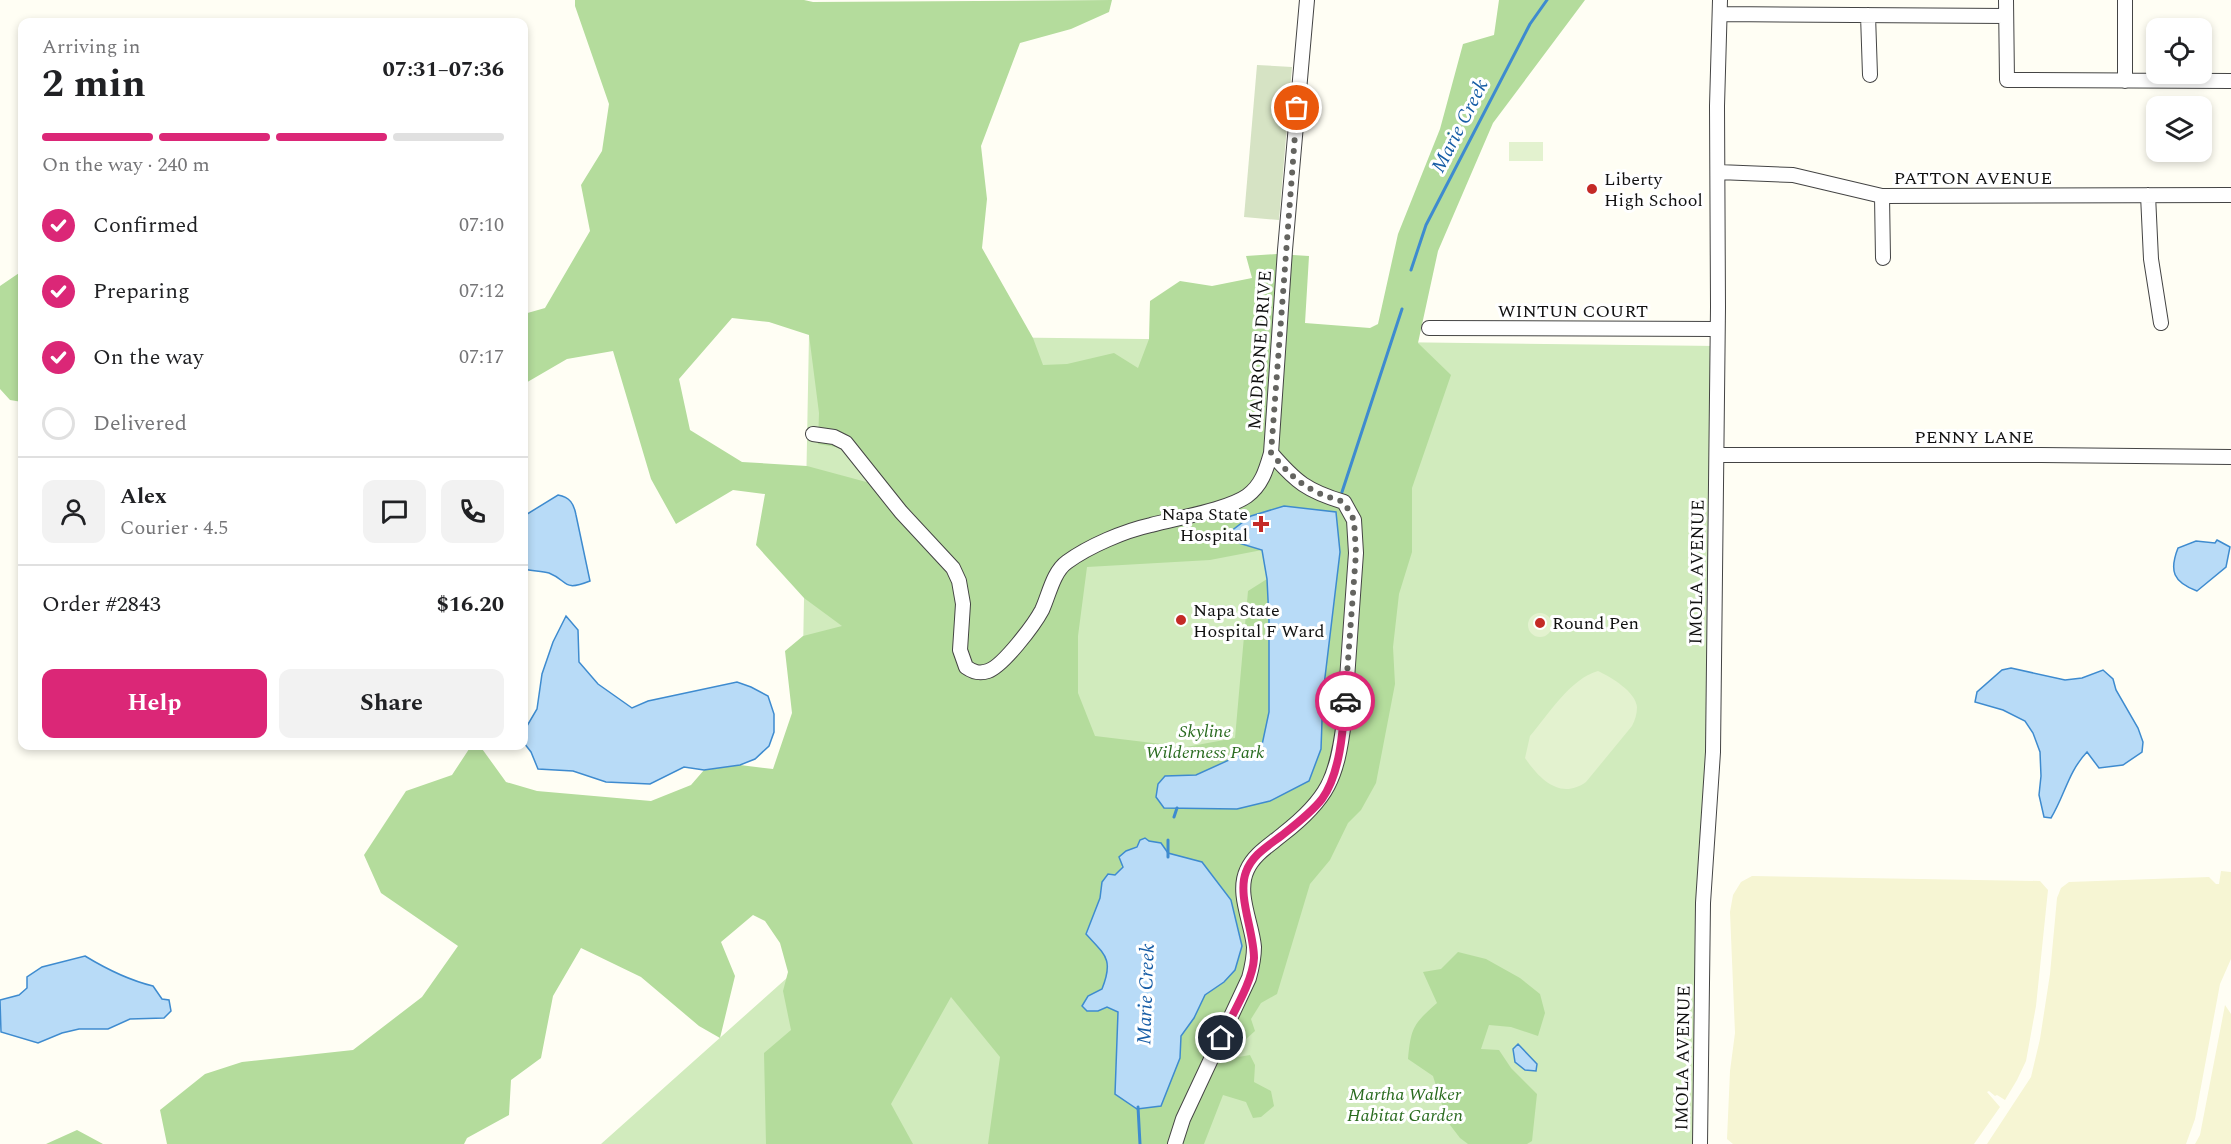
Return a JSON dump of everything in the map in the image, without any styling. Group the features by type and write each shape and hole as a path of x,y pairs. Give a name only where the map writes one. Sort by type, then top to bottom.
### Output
{"street":[{"name":"MADRONE DRIVE","path":"1175,1144 1183,1119 1249,978 1254,962 1254,945 1243,887 1246,872 1253,858 1294,826 1322,798 1330,783 1341,746 1356,553 1354,520 1344,502 1306,488 1297,482 1271,453 1285,250 1307,0"},
{"path":"2006,0 2007,80 2231,81"},
{"path":"2125,0 2125,81"},
{"path":"1720,7 1868,15 2006,16"},
{"name":"IMOLA AVENUE","path":"1700,1144 1703,903 1713,752 1719,172 1717,106 1720,7"},
{"path":"1868,15 1870,75"},
{"name":"PATTON AVENUE","path":"1719,172 1793,175 1882,196 2231,195"},
{"path":"2148,195 2151,259 2161,323"},
{"path":"1882,196 1883,258"},
{"name":"WINTUN COURT","path":"1429,328 1718,329"},
{"path":"813,434 834,437 846,443 901,513 953,568 959,581 963,604 962,657 966,667 977,672 990,671 1023,638 1040,612 1053,582 1066,562 1093,547 1148,525 1219,507 1245,497 1262,480 1271,453"},
{"name":"PENNY LANE","path":"1717,455 2041,454 2231,457"}],"green space":[{"path":"575,0 804,0 813,2 1112,0 1109,12 1071,29 1020,43 981,146 987,199 982,248 1033,338 1043,365 1067,364 1114,353 1138,368 1149,339 1150,301 1180,281 1212,286 1252,278 1246,256 1277,254 1309,256 1305,323 1370,328 1378,324 1398,234 1440,129 1463,44 1494,35 1499,0 1585,0 1493,123 1438,251 1418,343 1451,375 1412,488 1412,552 1399,594 1393,647 1395,684 1376,783 1361,810 1348,823 1330,860 1310,884 1277,994 1261,1003 1251,1019 1255,1031 1245,1040 1236,1042 1227,1059 1250,1055 1255,1065 1254,1082 1271,1091 1274,1106 1261,1117 1253,1118 1246,1102 1223,1095 1204,1144 988,1144 1000,1057 951,997 891,1104 913,1144 766,1144 764,1053 791,1030 783,991 788,972 780,943 765,921 753,915 721,942 735,976 720,1038 699,1026 641,977 581,948 553,996 541,1058 511,1080 509,1115 467,1138 464,1144 167,1144 160,1110 205,1074 242,1062 353,1050 422,997 458,946 381,893 364,855 406,791 452,775 468,750 483,750 506,782 537,791 651,801 691,785 704,770 740,765 773,769 792,713 785,651 803,636 842,626 804,598 756,545 765,494 733,490 676,524 651,479 613,351 567,359 528,382 528,313 545,308 590,231 581,185 602,151 609,104 575,6","holes":["732,318 769,322 809,335 819,413 818,444 842,448 870,483 807,466 742,462 690,430 679,379","1284,506 1336,512 1321,749 1237,809 1170,808 1164,776 1196,775 1262,745 1269,712 1267,579 1248,591 1235,738 1186,747 1095,736 1078,693 1078,636 1087,567 1210,560 1262,550 1223,538","1149,841 1161,843 1168,853 1202,862 1224,982 1205,995 1194,1018 1181,1036 1180,1058 1161,1106 1137,1109 1119,1032 1118,1012 1107,1007 1098,1011 1088,996 1103,989 1108,971 1103,952 1086,933 1100,898 1102,882 1119,870 1126,851"]},
{"path":"1257,65 1292,67 1279,220 1244,217"},
{"path":"1509,142 1543,142 1543,161 1509,161"},
{"path":"18,274 18,401 10,400 0,389 0,286"},
{"name":"Skyline Wilderness Park","path":"809,335 1717,346 1700,1144 601,1144 797,969"},
{"name":"Round Pen","path":"1540,613 1548,617 1552,625 1548,633 1540,637 1532,633 1528,625 1532,617"},
{"path":"1598,671 1616,681 1636,701 1635,719 1632,726 1586,782 1577,787 1560,788 1537,774 1525,758 1530,736 1569,689 1588,675"},
{"path":"2221,871 2231,872 2231,959 2220,984 2195,1119 2186,1144 1987,1144 2031,1077 2040,1039 2050,974 2057,898 2061,888 2069,882 2209,877 2219,884"},
{"path":"1752,876 2040,881 2048,890 2036,1006 2026,1061 2005,1100 1987,1092 2000,1107 1974,1144 1733,1144 1727,1139 1730,1071 1735,1033 1730,912 1733,895 1741,882"},
{"path":"1458,952 1486,959 1520,978 1540,994 1545,1013 1538,1036 1511,1027 1489,1025 1481,1049 1499,1050 1511,1068 1537,1094 1532,1141 1527,1144 1468,1144 1460,1138 1447,1121 1433,1076 1408,1059 1410,1040 1415,1027 1437,1003 1423,972 1441,969"},
{"path":"2225,1005 2231,1014 2231,1144 2195,1144 2200,1135"},
{"path":"77,1130 103,1144 46,1144"}],"water":[{"path":"558,495 573,504 590,581 575,586 566,584 549,573 528,570 528,514"},
{"path":"1284,506 1336,512 1340,552 1323,694 1321,749 1309,781 1270,801 1237,809 1164,808 1156,797 1158,784 1165,776 1196,775 1262,745 1269,712 1269,620 1267,579 1262,550 1222,538 1251,516"},
{"path":"2217,540 2230,547 2226,567 2197,591 2178,580 2174,563 2178,548 2196,541 2215,543"},
{"path":"566,616 578,630 579,662 598,684 632,708 648,701 737,682 751,687 768,696 774,714 774,732 769,746 755,759 740,765 704,770 684,767 650,784 606,782 573,771 538,769 528,748 528,724 537,709 542,674 553,642"},
{"path":"2011,668 2065,680 2082,678 2103,670 2113,679 2116,690 2138,728 2143,742 2142,752 2123,765 2099,768 2087,752 2075,768 2051,818 2044,817 2039,795 2040,752 2033,733 2025,721 2003,710 1975,702 1977,692 2002,670"},
{"path":"1145,838 1161,843 1168,853 1202,862 1231,900 1242,946 1235,970 1224,982 1205,995 1194,1018 1181,1036 1180,1058 1161,1106 1137,1109 1115,1094 1118,1012 1107,1007 1098,1011 1087,1011 1082,1006 1088,996 1102,989 1106,979 1106,958 1086,934 1100,898 1102,882 1108,874 1115,875 1123,867 1119,857 1126,851 1137,847 1140,840"},
{"path":"85,956 118,974 153,986 162,999 169,1000 171,1011 164,1018 130,1019 108,1029 79,1029 38,1043 1,1032 0,1000 19,995 27,988 27,977 42,967"},
{"path":"1518,1044 1537,1064 1536,1071 1525,1070 1515,1062 1513,1049"}],"waterway":[{"name":"Marie Creek","path":"1411,270 1426,225 1530,24 1547,0"},
{"name":"Marie Creek","path":"1342,492 1402,309"},
{"name":"Marie Creek","path":"1174,817 1177,808"},
{"name":"Marie Creek","path":"1168,840 1168,857"},
{"name":"Marie Creek","path":"1138,1107 1140,1144"}],"way so far":[{"path":"1297,108 1271,453 1297,482 1306,488 1344,502 1352,513 1356,553 1345,701"}],"place":[{"name":"Liberty High School","path":"1592,189"},
{"name":"Napa State Hospital","path":"1261,524"},
{"name":"Napa State Hospital F Ward","path":"1181,620"},
{"name":"Round Pen","path":"1540,623"}],"route":[{"path":"1221,1038 1254,962 1254,945 1243,887 1246,872 1253,858 1294,826 1322,798 1330,783 1341,746 1345,701"}],"park label":[{"name":"Martha Walker Habitat Garden","path":"1405,1104"}]}
